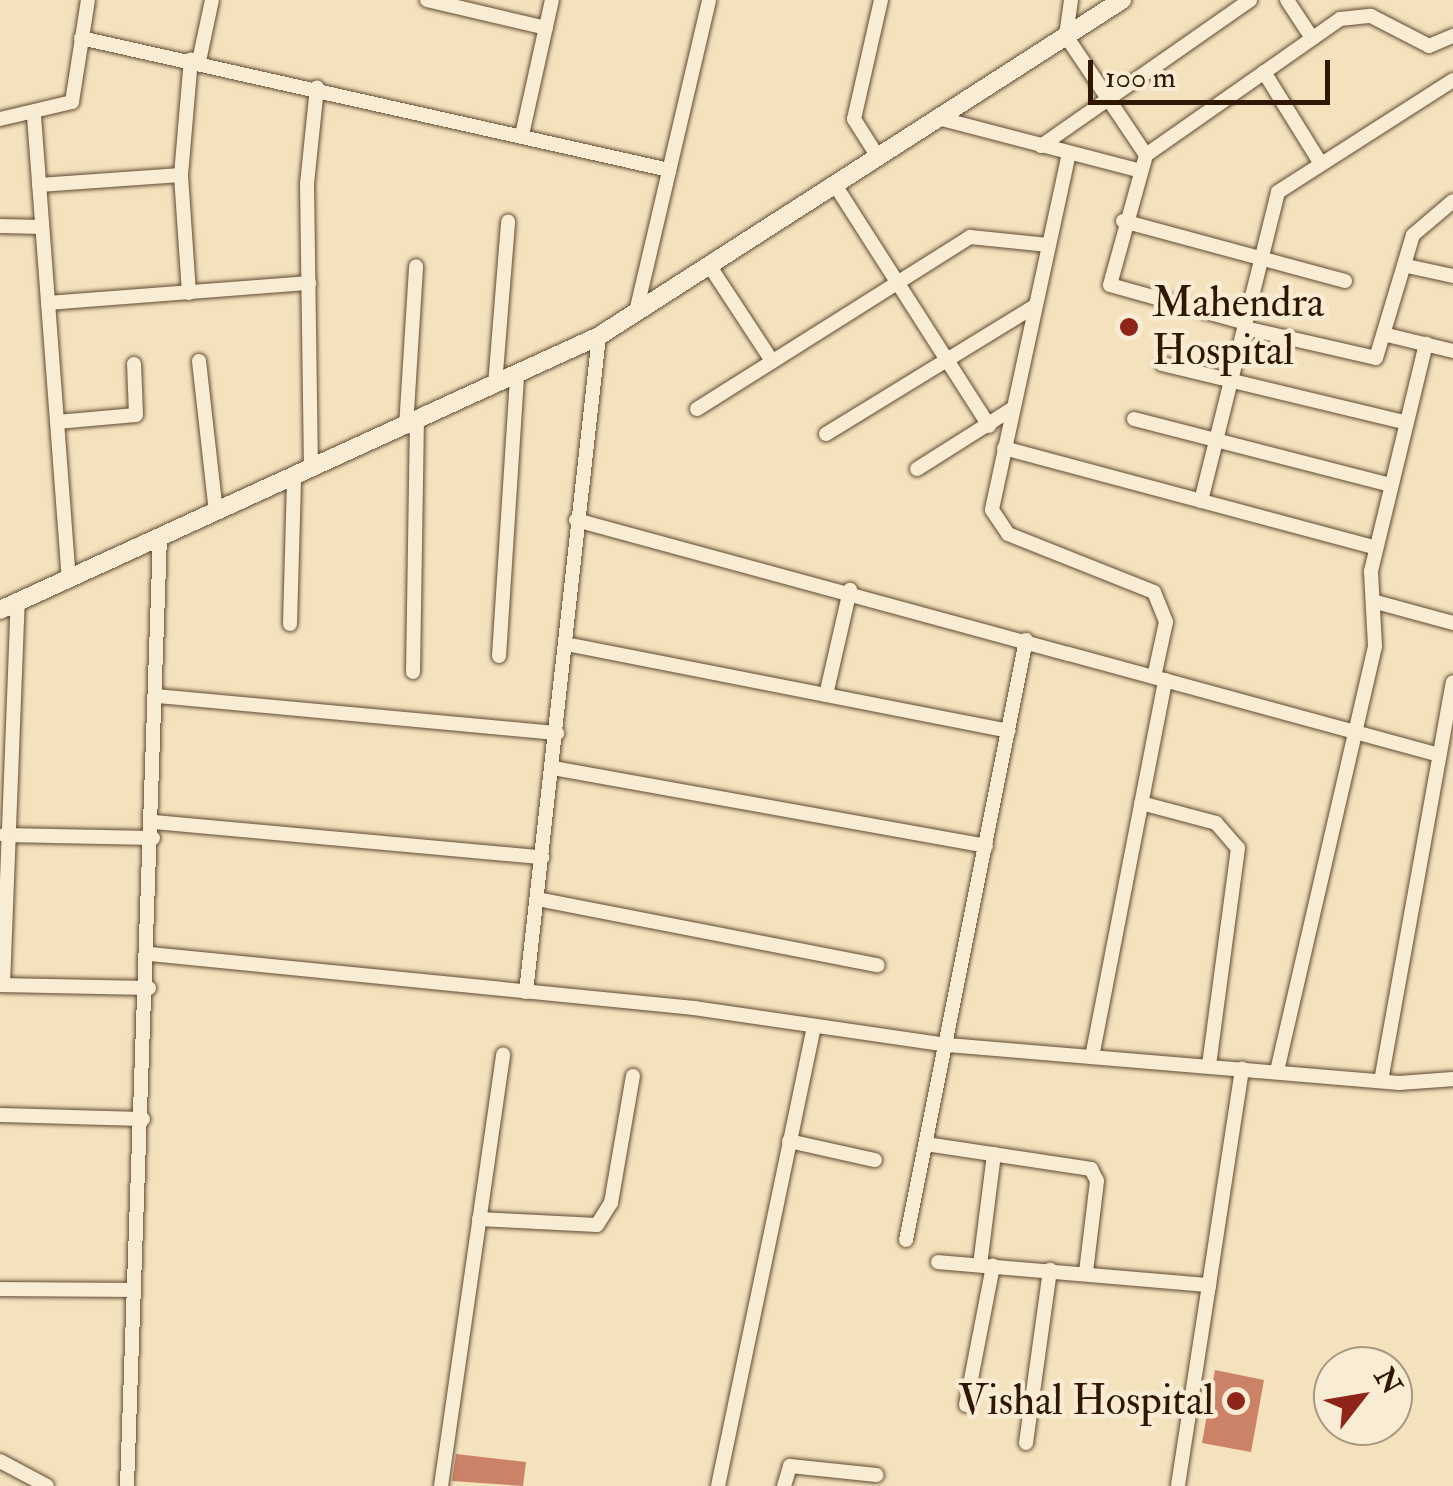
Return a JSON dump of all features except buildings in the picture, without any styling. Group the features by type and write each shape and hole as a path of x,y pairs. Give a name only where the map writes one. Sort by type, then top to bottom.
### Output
{"street":[{"path":"0,119 63,109 78,92 88,0"},
{"path":"189,293 181,175 195,60 212,0"},
{"path":"427,0 546,28"},
{"path":"522,135 552,0"},
{"path":"636,312 709,0"},
{"path":"878,157 854,119 881,0"},
{"path":"1071,0 1066,36 1146,155"},
{"path":"149,988 2,984 9,606 599,336 1122,0"},
{"path":"1041,146 1250,0"},
{"path":"1287,0 1312,38"},
{"path":"1453,36 1430,46 1356,13 1312,38 1146,155 1137,170 1110,285 1372,359 1387,335 1418,226 1453,200"},
{"path":"81,38 195,60 669,170"},
{"path":"1264,72 1321,164"},
{"path":"1200,501 1278,192 1453,80"},
{"path":"290,624 303,473 307,184 317,88"},
{"path":"34,116 69,578"},
{"path":"938,118 1137,170"},
{"path":"1069,152 992,510 996,524 1154,592 1166,622 1141,803 1092,1057"},
{"path":"39,184 181,175"},
{"path":"835,185 989,426"},
{"path":"1124,221 1345,281"},
{"path":"495,385 508,222"},
{"path":"0,226 42,227"},
{"path":"698,409 970,237 1049,246"},
{"path":"413,672 416,266"},
{"path":"710,266 772,361"},
{"path":"1407,266 1453,276"},
{"path":"48,303 308,283"},
{"path":"826,434 1036,306"},
{"path":"1387,335 1453,351"},
{"path":"526,992 558,733 576,520 599,336"},
{"path":"1277,1071 1376,646 1376,548 1388,484 1426,344"},
{"path":"199,361 216,512"},
{"path":"57,422 136,414 134,364"},
{"path":"1162,364 1404,422"},
{"path":"499,656 518,374"},
{"path":"917,469 1012,409"},
{"path":"1134,419 1388,484"},
{"path":"1004,448 1376,548"},
{"path":"576,520 850,590 1436,754"},
{"path":"127,1486 149,988 160,537"},
{"path":"826,695 850,590"},
{"path":"1376,602 1453,624"},
{"path":"906,1240 1026,640"},
{"path":"566,644 1008,731"},
{"path":"1381,1081 1436,754 1453,682"},
{"path":"157,696 558,733"},
{"path":"553,768 986,846"},
{"path":"1141,803 1216,823 1238,848 1209,1065"},
{"path":"154,822 542,857"},
{"path":"5,835 153,838"},
{"path":"537,899 878,965"},
{"path":"150,954 526,992 948,1045 1381,1081 1453,1079"},
{"path":"718,1486 814,1026"},
{"path":"441,1486 503,1054"},
{"path":"1178,1486 1242,1068"},
{"path":"479,1219 597,1225 611,1202 633,1076"},
{"path":"0,1115 143,1120"},
{"path":"789,1141 875,1160"},
{"path":"926,1144 1095,1174 1086,1272"},
{"path":"966,1405 987,1265 994,1154"},
{"path":"938,1262 1086,1272 1209,1286"},
{"path":"1026,1443 1050,1270"},
{"path":"0,1288 134,1290"},
{"path":"0,1461 47,1486"},
{"path":"784,1486 790,1466 877,1475"}],"place":[{"name":"Mahendra Hospital","path":"1129,327"},
{"name":"Vishal Hospital","path":"1236,1401"}]}
